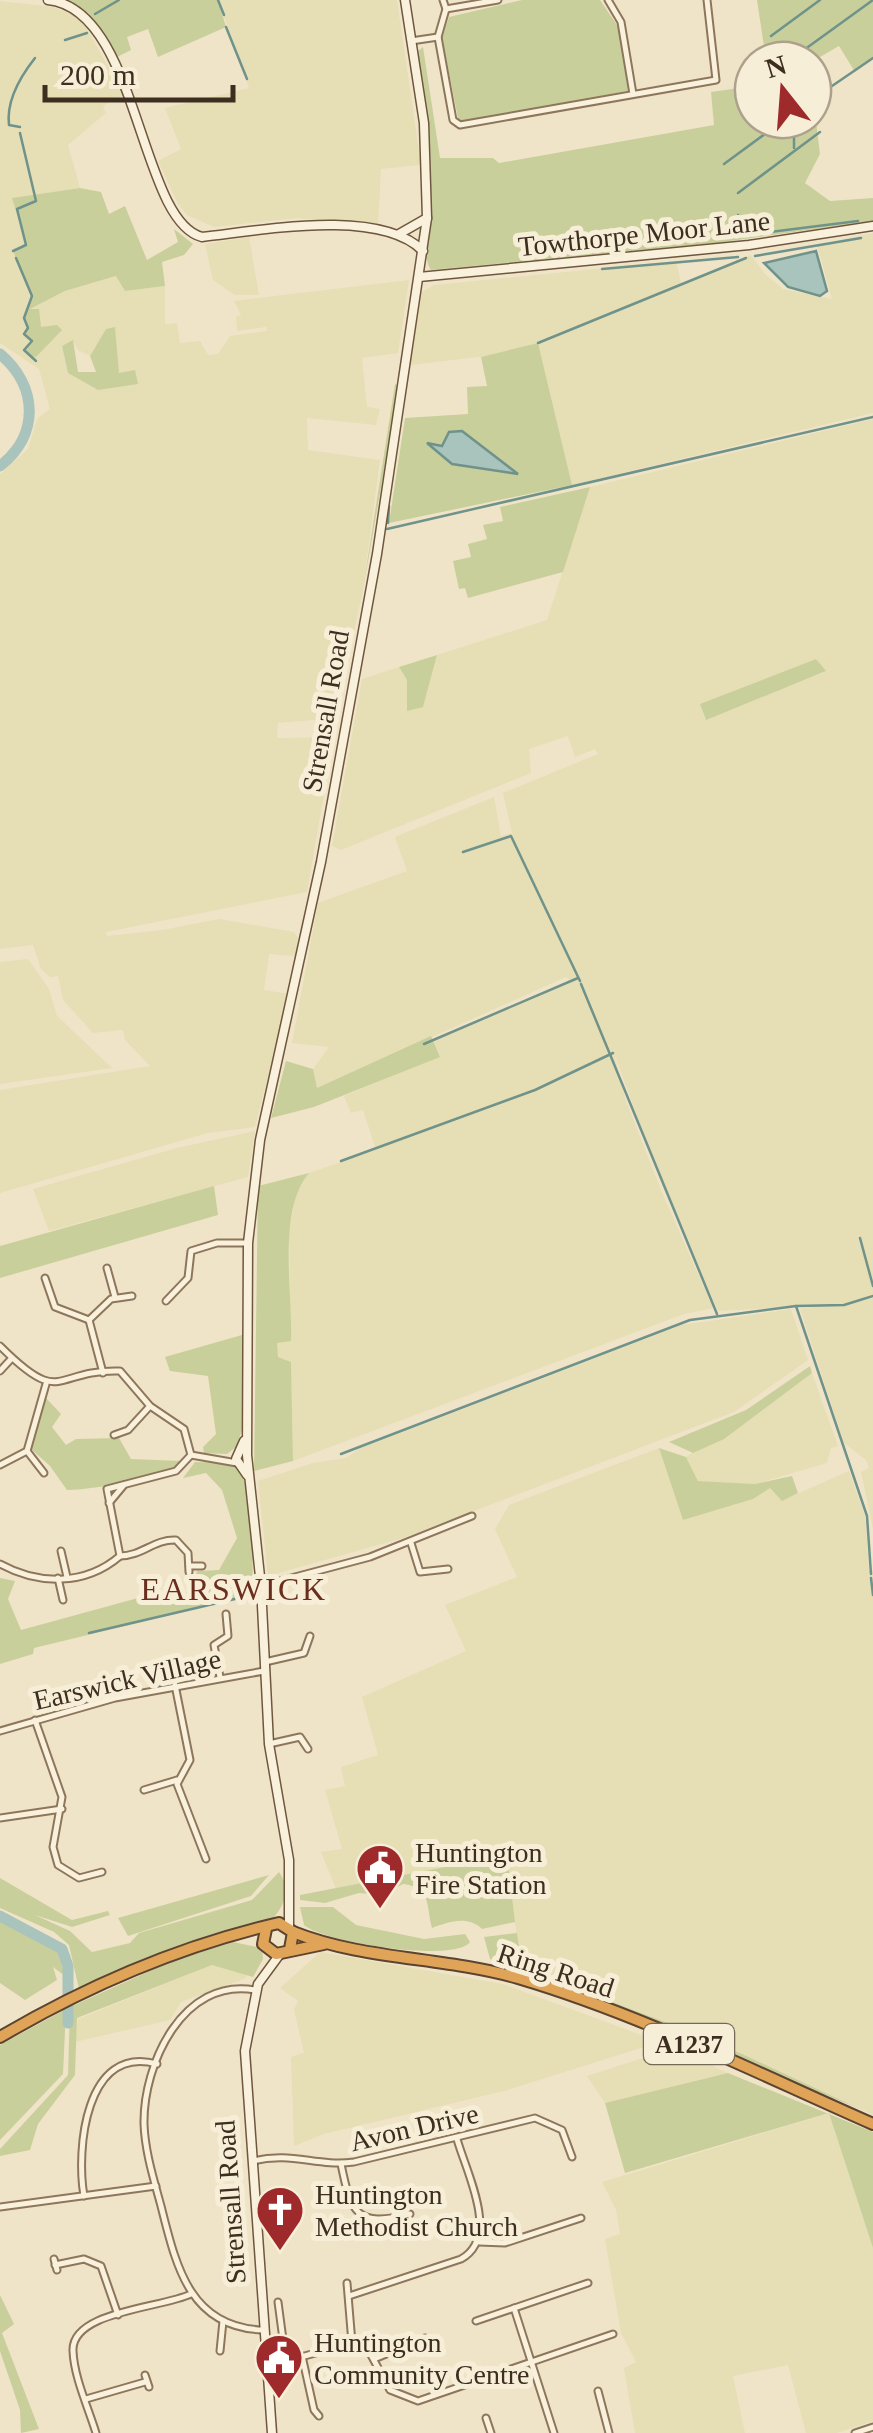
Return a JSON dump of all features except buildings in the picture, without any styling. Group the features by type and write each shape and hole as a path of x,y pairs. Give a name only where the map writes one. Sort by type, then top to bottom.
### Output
{"highway":[{"name":"Ring Road","path":"270,1926 325,1944 470,1966 549,1988 873,2124"},
{"path":"0,2037 81,1994 206,1941 270,1926 265,1947"},
{"path":"238,1935 285,1952 291,1930"},
{"name":"Ring Road","path":"285,1952 325,1944"}],"street":[{"path":"48,0 78,9 92,23 138,117 173,211 190,234 209,237 305,224 399,234 422,251"},
{"name":"Strensall Road","path":"291,1930 289,1860 269,1744 251,1484 242,1459 247,1429 248,1243 260,1140 321,862 377,554 427,218 424,123 404,0"},
{"path":"443,0 446,9 438,36 453,120 460,125 716,80"},
{"path":"446,9 498,0"},
{"path":"608,0 620,22 633,94"},
{"path":"707,0 718,89"},
{"path":"412,42 438,36"},
{"path":"399,234 427,218"},
{"name":"Towthorpe Moor Lane","path":"419,278 750,245 873,226"},
{"path":"166,1302 188,1278 192,1250 216,1242 248,1243"},
{"path":"106,1268 115,1297"},
{"path":"45,1278 55,1307 89,1320"},
{"path":"89,1320 115,1297 132,1296"},
{"path":"89,1320 103,1373"},
{"path":"0,1346 46,1384 116,1370 125,1374 150,1406 184,1430 191,1455"},
{"path":"0,1371 12,1358"},
{"path":"0,1466 27,1451 46,1384"},
{"path":"114,1436 128,1430 150,1406"},
{"path":"27,1451 44,1473"},
{"path":"191,1455 218,1461 242,1459"},
{"path":"120,1556 108,1506 126,1484 176,1471 191,1455"},
{"path":"261,1586 411,1543 472,1516"},
{"path":"0,1564 22,1577 67,1578 93,1574 120,1556 138,1554 171,1540 185,1547 190,1569 202,1566"},
{"path":"411,1543 420,1572 448,1569"},
{"path":"61,1551 67,1578"},
{"path":"58,1578 63,1600"},
{"path":"220,1678 214,1645 228,1636 226,1614"},
{"name":"Earswick Village","path":"0,1731 264,1666 304,1653 310,1636"},
{"path":"144,1790 176,1780 190,1760 175,1685"},
{"path":"36,1720 57,1775 62,1809 54,1848 58,1864 79,1878 102,1872"},
{"path":"269,1744 300,1737 308,1749"},
{"path":"176,1780 206,1859"},
{"path":"0,1818 62,1809"},
{"path":"270,1926 288,1906"},
{"name":"Strensall Road","path":"265,1947 265,1970"},
{"name":"Strensall Road","path":"272,2433 245,2051 255,1990 265,1970 285,1952"},
{"path":"255,1990 230,1992 182,2012 157,2064 144,2123 177,2267 190,2294 222,2321 262,2330"},
{"path":"84,2196 80,2144 95,2095 130,2064 157,2064"},
{"name":"Avon Drive","path":"250,2162 289,2155 341,2164 542,2119 562,2130 569,2154"},
{"path":"349,2296 462,2259 479,2242 480,2222 456,2139"},
{"path":"341,2164 349,2202 357,2212 376,2220 404,2213"},
{"path":"3,2204 156,2186"},
{"path":"479,2242 497,2244 581,2218"},
{"path":"55,2265 84,2259 101,2266 118,2315"},
{"path":"348,2283 352,2342 374,2359 390,2390 410,2401 613,2334"},
{"path":"476,2321 588,2283"},
{"path":"96,2433 74,2360 76,2337 89,2323 190,2294"},
{"path":"278,2302 286,2362"},
{"path":"514,2308 554,2433"},
{"path":"220,2353 222,2321"},
{"path":"374,2359 425,2338"},
{"path":"265,2367 352,2342"},
{"path":"302,2356 314,2410 319,2416"},
{"path":"86,2399 147,2381"},
{"path":"598,2390 609,2433"},
{"path":"486,2418 491,2433"},
{"path":"855,2433 873,2426"}],"shaded area":[{"path":"218,0 397,0 421,165 381,169 378,226 297,218 214,227 187,215 178,204 158,161 181,149 165,108 249,88"},
{"path":"0,1 54,7 81,18 124,95 103,106 106,113 68,145 80,188 13,198 26,243 13,251 32,296 28,310 65,291 117,276 125,291 165,286 165,324 177,323 180,343 200,341 208,355 218,354 230,336 267,331 266,327 237,331 236,317 241,315 234,301 409,280 398,353 362,358 367,407 380,409 376,425 307,418 308,450 380,460 362,595 335,718 278,723 277,738 334,737 307,892 106,932 107,936 162,930 219,919 294,932 298,938 296,956 269,954 264,990 289,994 255,1127 208,1133 0,1193 0,1090 150,1066 125,1040 123,1030 93,1033 63,1000 58,976 50,977 41,969 33,945 0,949 0,474 28,449 37,419 50,409 39,369 0,343","holes":["106,329 119,373 98,390 68,373 62,346 73,341 78,350 90,356"]},
{"path":"873,233 873,413 572,485 538,343 495,355 410,365 422,292 434,285 676,261 681,283 751,255 783,289 832,299 817,245"},
{"path":"249,237 259,295 235,295 213,280 205,244"},
{"path":"873,419 873,1294 846,1304 718,1311 663,1188 614,1053 625,1098 713,1308 684,1314 293,1461 291,1362 278,1357 276,1342 291,1341 289,1233 297,1188 309,1173 376,1150 363,1110 351,1113 344,1096 440,1056 432,1040 570,980 566,977 316,1089 313,1069 329,1047 292,1043 318,903 407,871 395,837 494,797 501,836 512,833 503,793 598,754 595,749 575,757 568,736 529,749 531,773 341,850 332,846 362,679 399,667 423,707 437,655 547,620 590,487","holes":["816,659 825,672 705,719 701,704"]},
{"path":"28,959 49,989 57,1016 112,1068 0,1084 0,962"},
{"path":"255,1131 248,1177 49,1231 33,1189 177,1148"},
{"path":"873,1298 873,1529 861,1472 869,1468 866,1460 844,1443 800,1309"},
{"path":"791,1309 808,1360 734,1412 403,1538 268,1576 258,1481 313,1463 346,1458 359,1449 682,1325"},
{"path":"812,1373 838,1446 831,1448 827,1463 755,1484 698,1481 686,1457"},
{"path":"659,1448 683,1520 753,1499 770,1488 783,1500 849,1471 865,1516 869,1570 873,1570 873,2115 710,2039 521,1968 506,1855 336,1889 321,1852 342,1849 325,1790 345,1786 341,1767 378,1755 362,1697 466,1651 445,1605 517,1577 495,1529 509,1505"},
{"path":"320,1952 503,1984 660,2042 504,2091 324,2134 294,2146 291,2057 304,2053 294,2010 298,2001 280,1988"},
{"path":"212,1965 247,1974 246,1978 181,2002 170,2020 75,2042 78,2019"},
{"path":"674,2048 728,2073 605,2103 587,2076"},
{"path":"830,2113 873,2248 873,2421 837,2433 806,2433 788,2365 733,2376 745,2433 635,2433 624,2368 636,2362 621,2333 605,2239 620,2234 616,2210 602,2182"}],"green space":[{"path":"67,0 218,0 226,27 158,57 148,29 127,37 131,50 115,58 89,14"},
{"path":"522,0 600,0 619,28 628,91 459,123 442,38 449,17"},
{"path":"757,0 873,0 873,57 855,72 839,46 833,49 833,40 763,40"},
{"path":"423,47 440,158 493,158 499,163 714,125 711,92 733,89 733,140 818,140 820,154 805,183 830,201 873,198 873,221 716,243 431,270 427,252 431,217 429,155 417,52"},
{"path":"80,188 101,192 109,214 125,206 147,260 178,242 174,229 193,244 184,255 162,262 165,286 125,291 116,276 65,291 30,309 39,309 41,327 57,325 62,330 36,357 30,356 24,350 31,341 24,334 28,328 24,318 32,296 13,251 26,243 12,198"},
{"path":"115,327 119,373 135,370 138,384 98,390 68,373 62,346 73,340 78,372 96,372 90,356 106,329"},
{"path":"538,343 572,485 389,523 405,418 468,414 467,387 487,386 481,357"},
{"path":"395,384 399,386 362,595"},
{"path":"590,487 563,572 468,598 465,588 459,589 453,561 471,557 468,544 487,539 483,525 503,521 500,507"},
{"path":"437,655 423,707 407,711 407,680 399,667"},
{"path":"816,659 826,671 706,720 700,704"},
{"path":"431,1036 440,1057 314,1107 271,1118 286,1061 313,1069 317,1088"},
{"path":"309,1173 299,1189 290,1230 291,1341 277,1343 278,1357 291,1362 293,1461 254,1471 258,1186"},
{"path":"214,1186 218,1215 0,1278 0,1246"},
{"path":"242,1335 242,1430 236,1447 227,1454 204,1453 203,1447 216,1434 208,1376 170,1371 165,1357"},
{"path":"810,1366 812,1373 724,1439 693,1453 669,1442 746,1410"},
{"path":"45,1397 61,1414 52,1427 66,1445 76,1439 119,1438 131,1459 182,1461 146,1478 67,1490 50,1466 30,1448"},
{"path":"659,1448 686,1457 698,1481 755,1484 792,1476 798,1493 782,1501 770,1488 753,1499 683,1520"},
{"path":"195,1462 232,1463 241,1473 250,1505 253,1595 34,1648 33,1654 0,1664 0,1578 15,1581 8,1599 21,1630 149,1595 166,1599 191,1591 197,1571 219,1570 237,1538 222,1490 206,1473 183,1478"},
{"path":"507,1855 515,1922 482,1929 458,1921 432,1928 423,1894 403,1884 383,1895 359,1893 325,1903 300,1900 300,1895"},
{"path":"279,1872 285,1885 284,1899 268,1923 202,1938 79,1989 69,1945 54,1932 0,1908 0,1878 72,1920 108,1911 110,1915 72,1927 35,1915 70,1931 92,1952 130,1943 139,1933 252,1900"},
{"path":"269,1875 251,1896 128,1936 118,1918"},
{"path":"300,1907 333,1907 356,1925 424,1939 465,1934 470,1942 441,1951 362,1944 304,1925"},
{"path":"0,1921 59,1953 65,1976 53,1967 57,1980 25,2000 0,1983"},
{"path":"517,1933 522,1968 710,2039 860,2109 563,1987 510,1971 490,1959 484,1937"},
{"path":"233,1942 262,1948 263,1959 253,1977 212,1965 77,2018 75,2075 38,2124 30,2150 0,2156 0,2149 68,2075 70,2007 172,1961"},
{"path":"66,2009 63,2074 0,2140 0,2045"},
{"path":"728,2073 827,2113 625,2173 605,2103"},
{"path":"829,2114 873,2132 873,2248"},
{"path":"0,2295 14,2324 2,2333 39,2429 21,2433 20,2410 0,2351"}],"water":[{"path":"816,251 827,291 820,296 788,287 764,263"},
{"path":"462,431 518,474 452,464 427,443 442,446 449,432"}],"waterway":[{"path":"95,14 119,0"},
{"path":"218,0 224,15"},
{"path":"771,36 820,0"},
{"path":"818,40 873,0"},
{"path":"226,27 247,79"},
{"path":"65,40 87,33"},
{"path":"20,127 9,125 10,107 19,81 35,58"},
{"path":"833,85 873,58"},
{"path":"13,251 26,245 17,209 36,201 20,133"},
{"path":"724,164 757,140"},
{"path":"794,140 794,148"},
{"path":"738,193 809,140"},
{"path":"738,215 737,236 858,221"},
{"path":"755,256 861,238"},
{"path":"602,269 738,257"},
{"path":"16,258 32,296 24,318 28,328 24,334 32,341 24,350 36,361"},
{"path":"538,343 746,258"},
{"path":"0,354 22,381 29,410 22,440 0,466"},
{"path":"387,529 873,417"},
{"path":"388,523 389,506"},
{"path":"463,852 511,836 580,981"},
{"path":"424,1044 578,978"},
{"path":"581,984 717,1314"},
{"path":"341,1161 535,1090 613,1053"},
{"path":"860,1238 873,1286"},
{"path":"796,1306 844,1305 873,1296"},
{"path":"341,1454 690,1320 796,1306 867,1516 871,1574"},
{"path":"871,1578 873,1595"},
{"path":"89,1633 252,1595"},
{"path":"0,1916 62,1949 68,1966 68,2023"}],"place":[{"name":"Huntington Fire Station","path":"380,1910"},
{"name":"Huntington Methodist Church","path":"280,2252"},
{"name":"Huntington Community Centre","path":"279,2400"}],"district":[{"name":"EARSWICK","path":"234,1589"}]}
